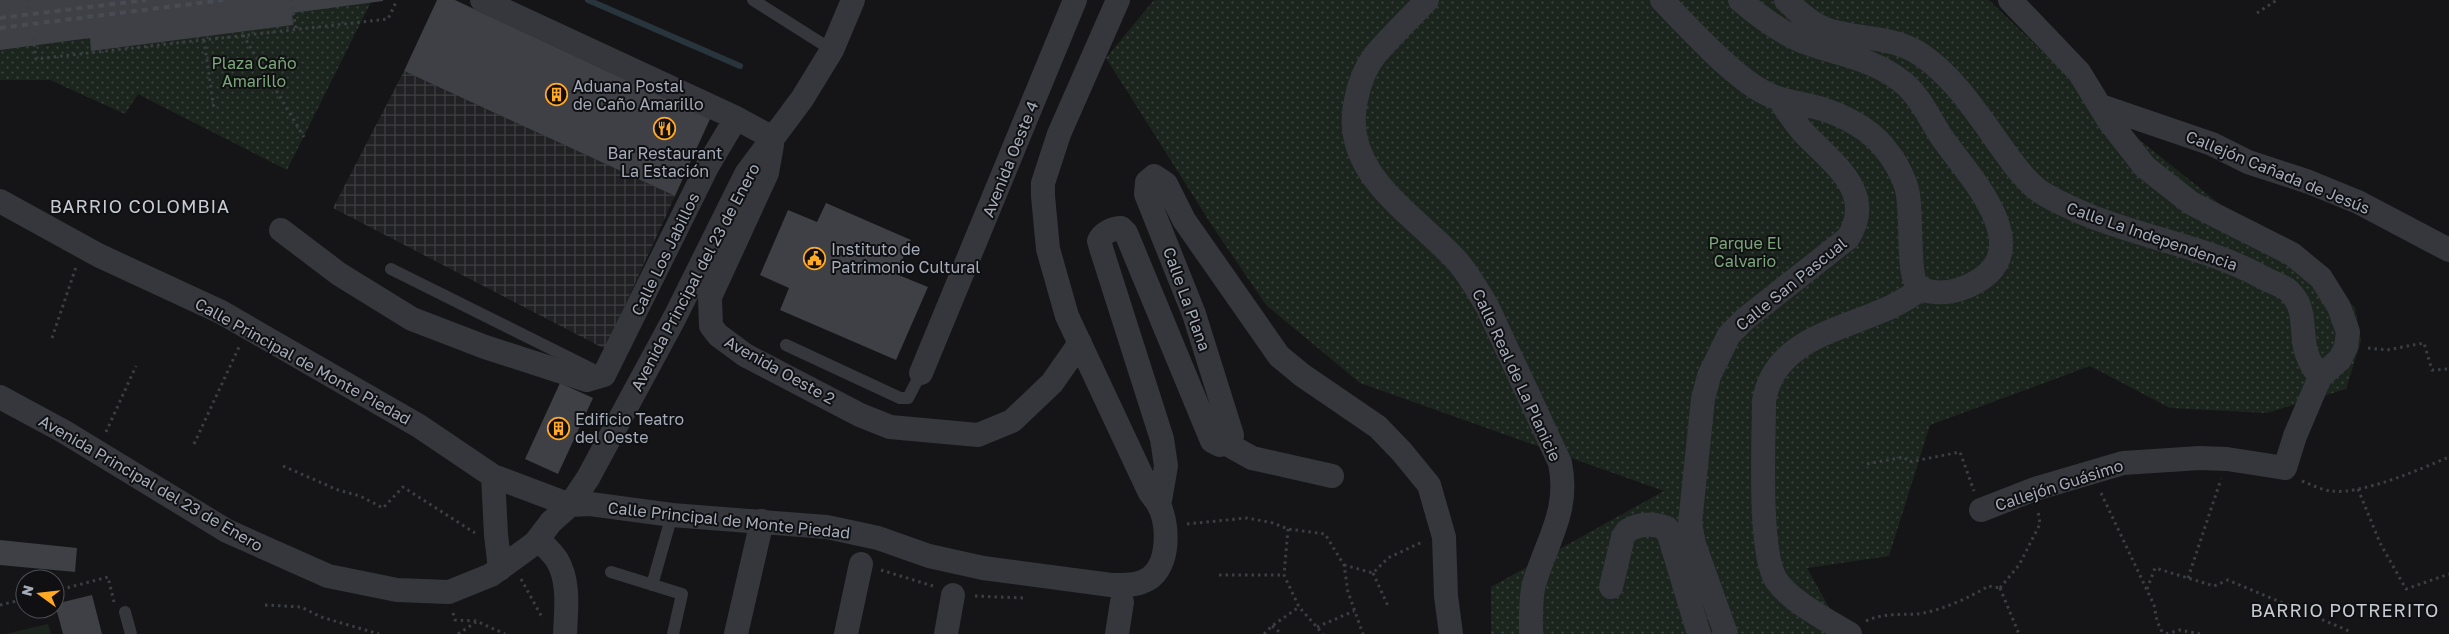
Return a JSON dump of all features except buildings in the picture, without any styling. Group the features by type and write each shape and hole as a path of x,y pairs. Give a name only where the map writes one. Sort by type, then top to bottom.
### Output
{"street":[{"path":"482,0 736,118 773,138"},
{"name":"Avenida Oeste 2","path":"852,0 832,50 802,98 773,138 767,173 710,297 712,326 718,335 745,355 860,415 890,427 978,435 1012,421 1052,383 1080,343"},
{"name":"Avenida Oeste 4","path":"921,373 1075,0"},
{"path":"1118,0 1059,134 1044,183 1048,249 1067,316 1162,516"},
{"name":"Calle Real de La Planicie","path":"1428,0 1375,56 1366,71 1355,104 1353,118 1354,138 1364,161 1377,182 1458,262 1475,286 1487,306 1560,463 1563,497 1534,585 1531,634"},
{"path":"1662,0 1699,38 1760,90 1780,100 1822,108 1843,117 1882,145 1898,167 1906,186 1911,211 1912,277 1920,289 1938,293 1958,290 1973,284 1987,274 1997,259 2001,243 1999,224 1991,206 1943,139 1914,92 1902,81 1872,64 1809,44 1756,14 1740,0"},
{"name":"Calle La Independencia","path":"1786,0 1805,17 1826,29 1909,47 1921,54 1968,100 2010,160 2033,186 2055,202 2118,228 2206,253 2242,266 2289,290 2299,304 2303,316 2305,347 2309,363 2320,377"},
{"path":"2010,0 2079,72 2109,121 2145,167 2191,203 2292,254 2312,269 2320,278 2339,307 2348,332 2346,347 2340,359 2320,377 2295,436 2285,468"},
{"name":"Calle San Pascual","path":"1726,634 1694,544 1690,523 1703,399 1709,376 1726,342 1745,319 1848,238 1856,225 1858,216 1857,203 1843,172 1803,132 1791,118 1780,100"},
{"name":"Callejón Cañada de Jesús","path":"2101,106 2212,144 2248,162 2309,182 2358,202 2449,250"},
{"name":"Calle Los Jabillos","path":"596,377 707,167 736,118"},
{"name":"Avenida Principal del 23 de Enero","path":"0,397 97,452 227,531 328,576 397,590 449,592 491,575 522,555 539,539 551,522 570,505 588,478 671,325 746,174 773,138"},
{"name":"Calle La Plana","path":"1162,516 1166,466 1162,439 1101,248 1099,240 1103,234 1117,228 1121,228 1126,233 1208,434 1215,444 1227,444 1231,441 1231,428 1194,314 1146,194 1147,182 1154,176 1166,184 1184,220 1279,356 1302,375 1324,388 1378,427 1429,486 1443,532 1447,605 1451,634"},
{"name":"Calle Principal de Monte Piedad","path":"0,201 83,247 221,312 420,426 493,476 570,505 590,504 672,515 762,521 849,531 929,556 982,568 1111,585 1143,582 1152,575 1164,557 1162,516"},
{"path":"281,230 339,274 412,319 484,347 596,377"},
{"path":"1855,629 1788,594 1776,580 1768,561 1765,524 1764,401 1766,389 1779,365 1814,338 1901,302 1920,289"},
{"path":"1227,444 1252,458 1332,476"},
{"name":"Callejón Guásimo","path":"1982,510 2035,489 2092,474 2123,463 2151,459 2227,459 2285,468"},
{"path":"493,476 496,535 506,565"},
{"path":"736,634 762,521"},
{"path":"1612,587 1623,537 1627,531 1647,524 1656,524 1667,528 1699,634"},
{"path":"539,539 557,560 563,576 566,602 565,634"},
{"path":"846,634 861,564"},
{"path":"946,634 953,595"},
{"path":"1117,634 1122,602"}],"lane":[{"path":"753,0 832,50"},
{"path":"391,269 596,377"},
{"path":"786,345 900,398 908,398 921,373"},
{"path":"652,585 672,515"},
{"path":"611,572 682,594 673,634"},
{"path":"120,609 131,634"}],"path":[{"path":"28,0 30,10"},
{"path":"291,0 296,29"},
{"path":"33,38 36,59 388,19 397,0"},
{"path":"2257,13 2277,0"},
{"path":"243,35 304,137"},
{"path":"204,40 214,109"},
{"path":"52,338 83,247"},
{"path":"194,444 248,328"},
{"path":"2348,332 2353,344 2374,350 2424,343 2432,370 2449,369"},
{"path":"97,452 136,366"},
{"path":"1867,464 1904,457 1909,462 1960,452 1982,510"},
{"path":"2285,468 2297,478 2330,491 2358,489 2420,469 2449,457"},
{"path":"2188,578 2227,459"},
{"path":"283,466 338,490 360,496 383,508 403,487 472,533 496,535"},
{"path":"2092,474 2154,605 2157,621 2164,634 2180,630 2200,634"},
{"path":"2000,588 2019,565 2040,524 2035,489"},
{"path":"2358,489 2380,543 2406,589 2449,574"},
{"path":"1162,516 1247,518 1273,523 1288,529 1325,534 1344,566 1348,592 1363,634"},
{"path":"1288,529 1284,575 1300,607 1323,634"},
{"path":"1373,573 1388,558 1443,532"},
{"path":"506,565 538,607 544,622"},
{"path":"1344,566 1373,573"},
{"path":"2146,589 2155,568 2214,586 2228,580 2349,631"},
{"path":"1373,573 1388,606"},
{"path":"1219,575 1284,575"},
{"path":"65,588 108,577 120,609"},
{"path":"1855,629 1867,620 1885,614 1929,612 1975,595 1988,586 2000,588"},
{"path":"2000,588 2019,634"},
{"path":"449,592 455,620 476,621 504,634"},
{"path":"0,605 15,601"},
{"path":"264,605 301,607 321,617 379,634"},
{"path":"1264,634 1272,626 1300,607"},
{"path":"1316,627 1354,611"},
{"path":"458,634 476,621"},
{"path":"1272,626 1282,634"}],"shaded area":[{"path":"404,71 675,196 605,349 333,208"}],"green space":[{"name":"Plaza Caño Amarillo","path":"0,0 372,0 287,170 138,94 125,114 50,80 0,80"},
{"name":"Parque El Calvario","path":"1154,0 1989,0 2107,114 2281,253 2355,307 2361,341 2346,389 2267,413 2170,408 2090,366 1930,425 1889,556 1807,568 1844,634 1491,634 1491,587 1664,491 1360,383 1266,305 1213,227 1106,58"},
{"path":"48,624 51,634 5,634"}],"waterway":[{"path":"588,0 740,66"}],"railway":[{"path":"0,18 146,0"},
{"path":"0,28 223,0"}],"place":[{"name":"Aduana Postal de Caño Amarillo","path":"557,95"},
{"name":"Bar Restaurant La Estación","path":"665,129"},
{"name":"Instituto de Patrimonio Cultural","path":"815,258"},
{"name":"Edificio Teatro del Oeste","path":"559,428"}],"district":[{"name":"BARRIO COLOMBIA","path":"140,206"},
{"name":"BARRIO POTRERITO","path":"2345,610"}]}
